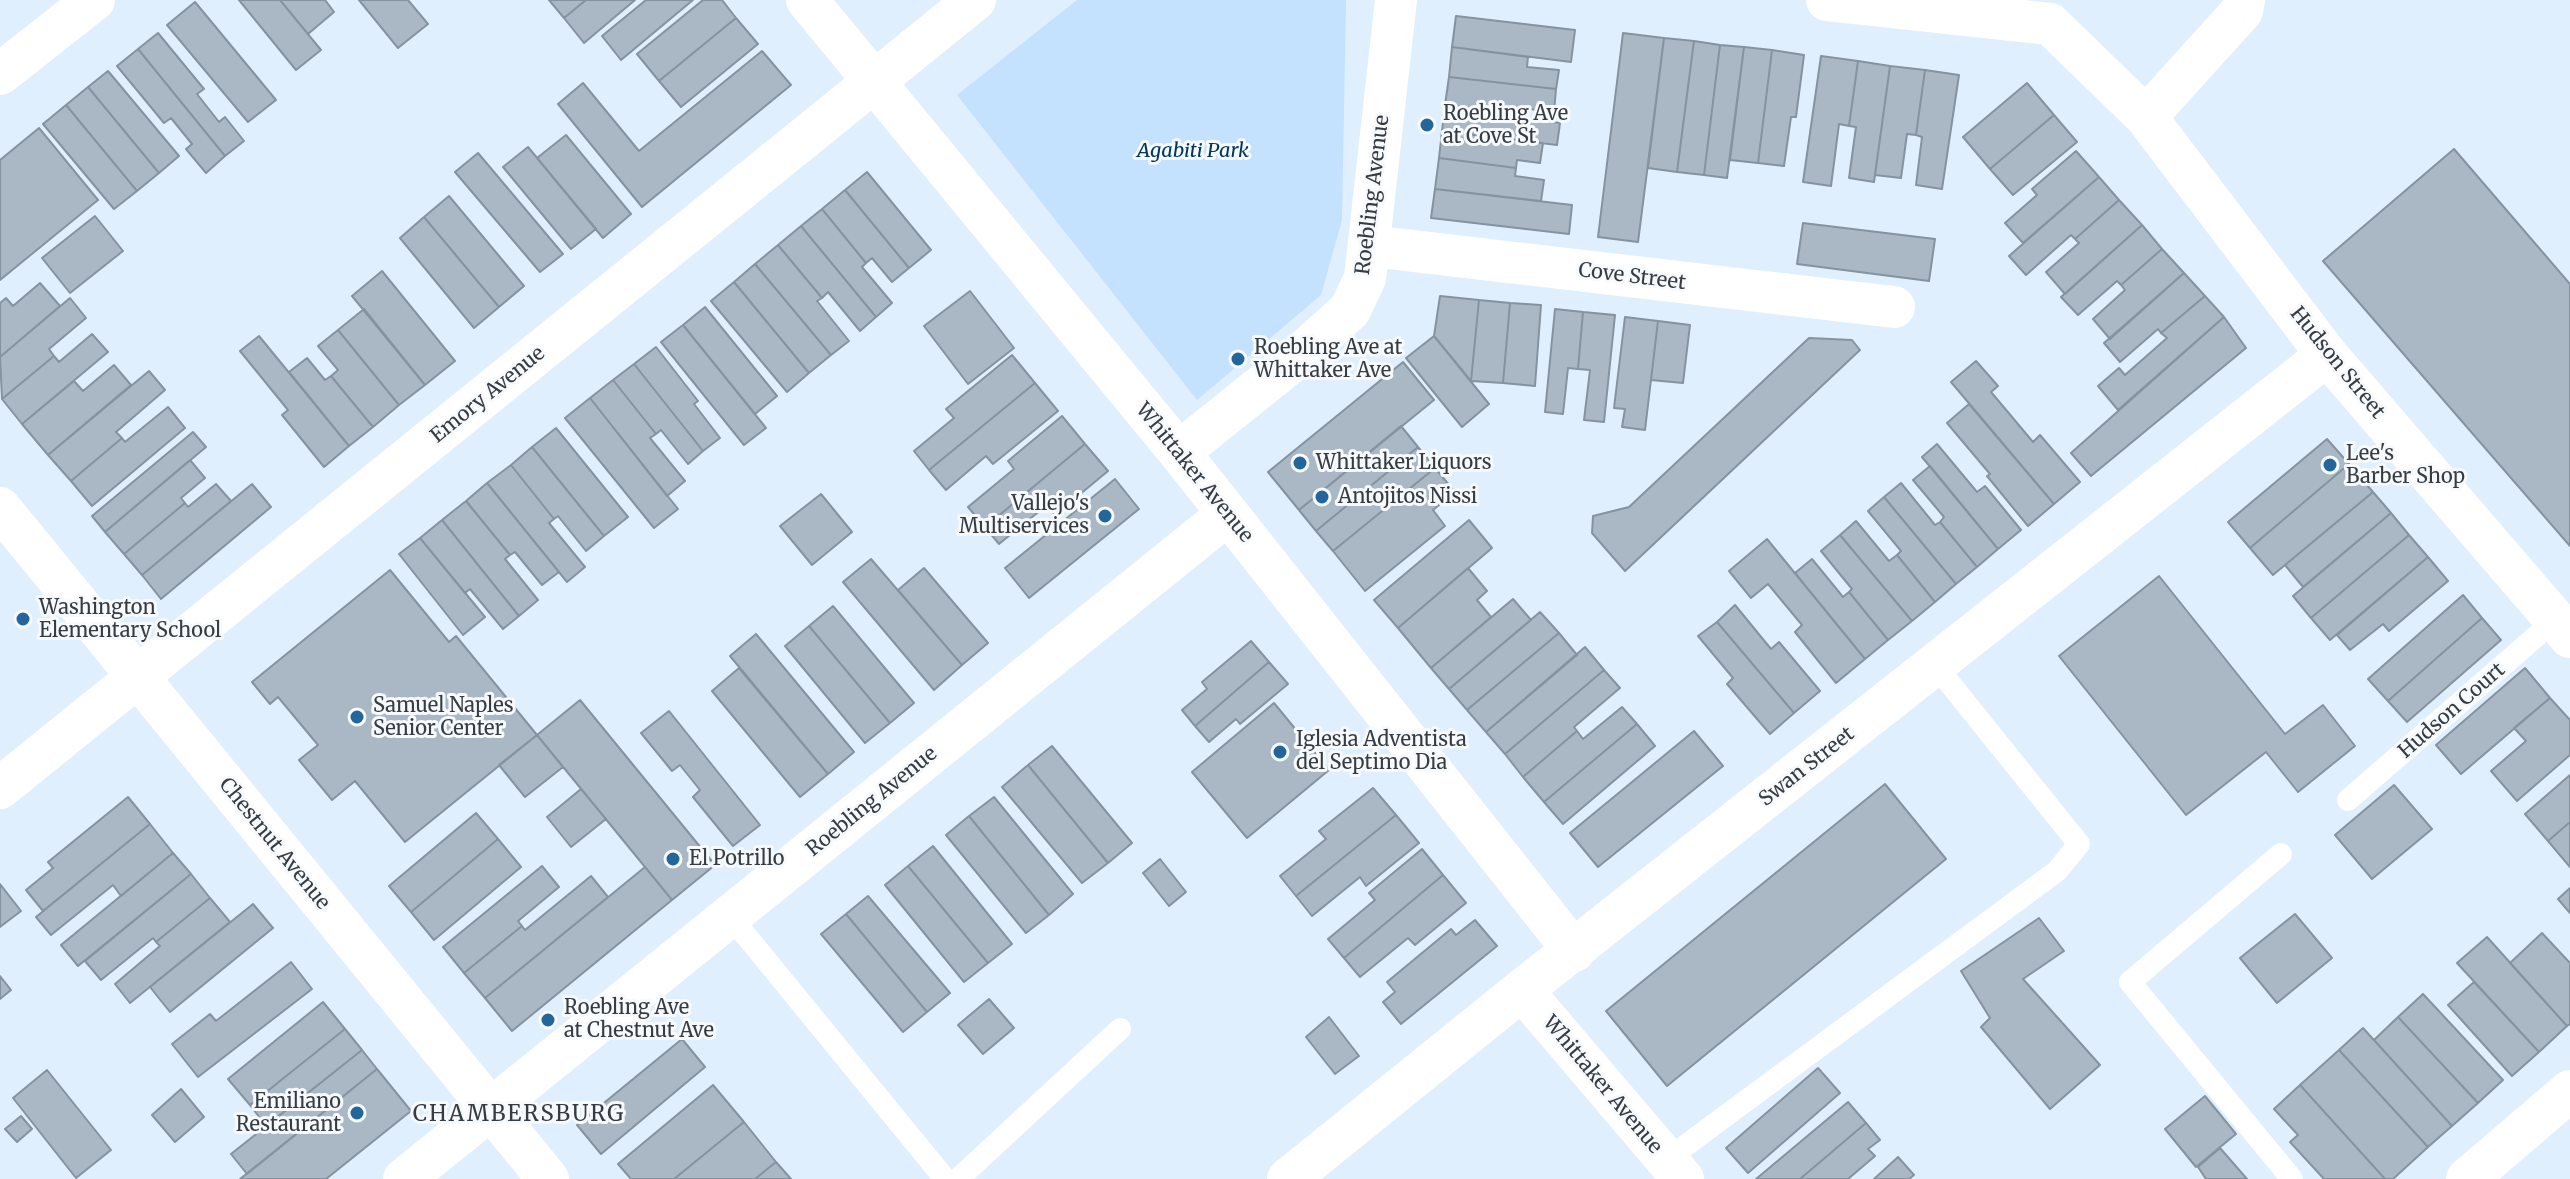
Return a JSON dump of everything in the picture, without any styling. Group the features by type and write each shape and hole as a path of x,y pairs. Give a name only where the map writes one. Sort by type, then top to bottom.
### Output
{"street":[{"path":"0,74 94,0"},
{"name":"Whittaker Avenue","path":"807,0 1179,452 1574,951"},
{"name":"Emory Avenue","path":"0,788 975,0"},
{"name":"Roebling Avenue","path":"1179,452 1294,360 1350,310 1365,278 1370,246 1396,0"},
{"name":"Hudson Street","path":"1827,0 2050,24 2146,117 2327,355 2563,629"},
{"path":"2146,117 2242,11 2244,0"},
{"name":"Cove Street","path":"1370,246 1894,307"},
{"name":"Swan Street","path":"1288,1179 1522,990 2327,355"},
{"name":"Chestnut Avenue","path":"0,508 548,1179"},
{"name":"Roebling Avenue","path":"404,1179 1228,514"},
{"name":"Whittaker Avenue","path":"1522,990 1675,1169"},
{"path":"2467,1179 2570,1091"}],"lane":[{"name":"Hudson Court","path":"2348,800 2563,629"},
{"path":"1675,1169 2057,871 2079,844 1935,665"},
{"path":"2281,854 2130,982 2292,1179"},
{"path":"730,916 945,1179"},
{"path":"958,1179 1120,1029"}],"green space":[{"name":"Agabiti Park","path":"1077,0 1346,0 1342,220 1321,295 1197,400 957,95"}],"building":[{"path":"239,0 280,0 321,50 296,70"},
{"path":"280,0 325,0 334,12 308,34"},
{"path":"359,0 408,0 428,24 398,48"},
{"path":"549,0 586,0 564,18"},
{"path":"586,0 635,0 584,43 564,18"},
{"path":"646,0 693,0 621,60 602,36"},
{"path":"703,0 722,0 736,18 659,81 637,54"},
{"path":"195,2 276,100 248,122 167,25"},
{"path":"1456,16 1575,30 1571,62 1452,47"},
{"path":"736,18 758,44 681,107 659,81"},
{"path":"158,33 204,89 197,94 219,122 225,117 244,141 225,156 138,49"},
{"path":"1623,33 1664,38 1638,242 1598,237"},
{"path":"1664,38 1694,41 1677,172 1648,168"},
{"path":"1694,41 1720,45 1704,175 1677,172"},
{"path":"1720,45 1744,47 1727,178 1704,175"},
{"path":"1452,47 1528,57 1527,67 1559,70 1556,89 1449,77"},
{"path":"1744,47 1772,50 1758,163 1730,160"},
{"path":"138,49 225,156 206,173 186,149 192,144 171,118 164,123 117,66"},
{"path":"1772,50 1804,55 1796,117 1791,117 1784,166 1758,163"},
{"path":"762,51 791,85 642,207 558,104 583,83 639,151"},
{"path":"1821,56 1858,61 1849,126 1839,124 1831,186 1803,182"},
{"path":"1858,61 1890,66 1874,182 1849,178 1856,127 1849,126"},
{"path":"1890,66 1925,70 1916,135 1907,134 1901,178 1875,175"},
{"path":"1925,70 1959,75 1942,189 1916,185 1922,137 1916,135"},
{"path":"108,71 179,156 159,173 88,87"},
{"path":"1449,77 1556,89 1554,112 1521,108 1521,114 1445,105"},
{"path":"2027,83 2054,115 1990,169 1963,137"},
{"path":"88,87 159,173 137,191 66,105"},
{"path":"66,105 137,191 114,209 43,124"},
{"path":"1445,105 1521,114 1520,118 1560,123 1557,145 1442,131"},
{"path":"2054,115 2077,142 2013,195 1990,169"},
{"path":"39,128 98,200 0,280 0,160"},
{"path":"1442,131 1543,143 1540,163 1517,160 1516,168 1439,158"},
{"path":"566,135 631,214 603,238 537,158"},
{"path":"528,147 596,229 571,249 503,167"},
{"path":"2454,149 2570,284 2570,546 2323,261"},
{"path":"2076,151 2099,177 2023,243 2005,223 2037,195 2032,189"},
{"path":"478,153 563,254 540,272 455,172"},
{"path":"1439,158 1516,168 1515,176 1544,180 1541,201 1435,189"},
{"path":"867,172 931,250 909,268 845,190"},
{"path":"2099,177 2119,200 2075,239 2071,235 2026,275 2009,256"},
{"path":"1435,189 1572,205 1569,234 1431,218"},
{"path":"845,190 909,268 892,282 872,258 866,263 822,209"},
{"path":"449,196 524,286 499,307 424,217"},
{"path":"2119,200 2142,225 2065,294 2046,272 2079,243 2075,239"},
{"path":"822,209 866,263 862,267 892,303 876,317 801,226"},
{"path":"95,216 123,251 70,293 42,258"},
{"path":"424,217 499,307 474,328 400,238"},
{"path":"1803,223 1935,239 1929,281 1797,264"},
{"path":"2142,225 2162,249 2121,285 2117,281 2078,315 2061,297"},
{"path":"801,226 876,317 860,331 828,292 822,298 778,245"},
{"path":"778,245 822,298 817,301 849,341 831,355 755,264"},
{"path":"2162,249 2184,273 2110,339 2093,319 2125,290 2121,285"},
{"path":"755,264 831,355 809,373 734,282"},
{"path":"382,271 455,361 425,385 352,296"},
{"path":"2184,273 2205,296 2161,333 2158,329 2120,362 2104,343"},
{"path":"734,282 809,373 787,392 711,301"},
{"path":"40,283 60,306 0,357 0,303 6,298 13,306"},
{"path":"970,291 1014,348 968,384 924,326"},
{"path":"1440,296 1479,300 1471,381 1434,336"},
{"path":"2205,296 2224,317 2118,410 2098,386 2119,368 2125,375 2167,338 2161,333"},
{"path":"70,298 86,318 49,349 54,356 2,399 0,357"},
{"path":"1479,300 1510,303 1503,383 1471,381"},
{"path":"1510,303 1541,305 1535,386 1503,383"},
{"path":"705,307 777,396 755,414 683,325"},
{"path":"364,309 425,385 399,405 338,330"},
{"path":"1555,309 1583,312 1578,369 1568,368 1563,414 1545,412"},
{"path":"1583,312 1615,315 1604,422 1584,420 1590,370 1578,369"},
{"path":"1625,317 1658,321 1645,430 1622,427 1625,409 1614,408"},
{"path":"2224,317 2246,348 2091,476 2071,453"},
{"path":"1658,321 1690,325 1683,383 1651,380"},
{"path":"683,325 766,428 744,445 661,342"},
{"path":"338,330 399,405 373,427 331,376 338,370 318,346"},
{"path":"92,334 108,352 22,424 2,399 54,356 59,362"},
{"path":"259,336 349,446 324,467 282,415 288,410 240,351"},
{"path":"1434,336 1489,404 1462,427 1406,358"},
{"path":"1809,338 1852,340 1860,350 1625,571 1592,533 1593,516 1629,507"},
{"path":"656,347 698,401 694,404 720,438 703,451 634,364"},
{"path":"1012,355 1035,383 929,470 914,451 954,418 946,409"},
{"path":"307,358 325,380 331,376 373,427 349,446 289,372"},
{"path":"1976,361 1998,386 1991,392 2033,442 2040,435 2080,482 2054,504 1951,382"},
{"path":"1403,362 1434,400 1299,510 1268,472"},
{"path":"634,364 703,451 688,464 661,430 656,434 613,380"},
{"path":"114,365 131,385 48,455 22,424 74,381 83,391"},
{"path":"149,371 165,390 116,432 122,438 71,481 48,455"},
{"path":"613,380 656,434 650,438 685,481 667,496 590,398"},
{"path":"1035,383 1058,411 993,464 986,456 946,490 929,470"},
{"path":"590,398 678,509 654,528 565,418"},
{"path":"1969,404 2054,504 2028,526 1947,423"},
{"path":"168,407 185,428 92,506 71,481 122,438 125,442"},
{"path":"1062,416 1085,444 985,527 968,507 1014,469 1008,461"},
{"path":"1401,426 1418,447 1316,531 1299,510"},
{"path":"556,428 628,517 604,536 532,447"},
{"path":"193,432 206,447 105,532 92,516"},
{"path":"2327,439 2349,464 2250,548 2228,522"},
{"path":"1085,444 1108,471 1055,515 1047,505 999,544 985,527"},
{"path":"1937,444 1977,492 1985,486 2021,530 1998,549 1922,457"},
{"path":"532,447 604,536 586,551 558,516 554,519 511,465"},
{"path":"1418,447 1435,468 1333,551 1316,531"},
{"path":"190,460 205,478 181,498 185,503 124,554 105,532"},
{"path":"2349,464 2373,492 2273,575 2250,548"},
{"path":"511,465 554,519 549,523 585,567 567,582 487,483"},
{"path":"1930,466 1998,549 1977,567 1940,522 1944,517 1913,480"},
{"path":"1435,468 1455,492 1433,510 1445,526 1365,591 1333,551"},
{"path":"1115,479 1139,509 1029,598 1005,568"},
{"path":"487,483 559,572 542,585 515,552 510,555 466,501"},
{"path":"1901,483 1935,525 1940,522 1977,567 1956,584 1884,497"},
{"path":"216,484 231,501 142,575 124,554 185,503 188,507"},
{"path":"252,484 271,507 161,599 142,575"},
{"path":"2373,492 2391,513 2303,587 2285,565"},
{"path":"821,494 852,532 812,565 780,526"},
{"path":"1884,497 1956,584 1935,602 1897,555 1901,551 1868,511"},
{"path":"466,501 510,555 505,559 538,600 519,616 442,520"},
{"path":"2391,513 2409,535 2311,618 2293,596"},
{"path":"442,520 519,616 503,629 470,589 465,593 420,538"},
{"path":"1469,520 1492,548 1398,628 1374,600"},
{"path":"1856,521 1889,561 1897,555 1935,602 1912,621 1840,535"},
{"path":"1840,535 1912,621 1888,640 1821,551"},
{"path":"2409,535 2428,557 2330,640 2311,618"},
{"path":"420,538 485,617 463,635 399,554"},
{"path":"1767,539 1865,659 1836,683 1795,632 1802,625 1768,584 1751,598 1729,571"},
{"path":"2428,557 2448,581 2389,631 2383,624 2350,650 2337,635"},
{"path":"871,559 962,665 934,690 843,582"},
{"path":"1812,559 1843,597 1849,592 1888,640 1865,659 1795,573"},
{"path":"924,568 988,643 962,665 898,590"},
{"path":"1468,568 1487,591 1477,600 1491,617 1431,668 1398,628"},
{"path":"390,570 449,642 456,636 537,735 405,842 355,781 332,800 299,760 318,745 278,697 270,704 252,682"},
{"path":"2159,576 2285,734 2323,705 2355,746 2298,792 2266,752 2186,815 2059,656"},
{"path":"2463,595 2482,618 2388,701 2368,679"},
{"path":"1513,599 1531,620 1449,689 1431,668"},
{"path":"1735,605 1771,649 1779,642 1820,691 1794,713 1717,622"},
{"path":"833,606 914,703 890,723 809,626"},
{"path":"1540,612 1559,633 1467,710 1449,689"},
{"path":"2482,618 2501,640 2407,722 2388,701"},
{"path":"1717,622 1794,713 1770,734 1727,684 1733,678 1698,636"},
{"path":"809,626 890,723 865,743 785,646"},
{"path":"1559,633 1577,655 1486,732 1467,710"},
{"path":"756,634 854,752 828,774 730,656"},
{"path":"1251,641 1269,662 1195,726 1182,710 1207,689 1202,682"},
{"path":"1585,647 1604,670 1505,754 1486,732"},
{"path":"1269,662 1288,684 1240,724 1236,719 1209,742 1195,726"},
{"path":"739,668 828,774 800,797 712,691"},
{"path":"2525,668 2550,698 2461,774 2436,745"},
{"path":"1604,670 1620,688 1574,727 1577,731 1523,777 1505,754"},
{"path":"2550,698 2570,720 2570,755 2517,801 2491,771 2526,741 2514,728"},
{"path":"580,700 715,865 672,900 537,735"},
{"path":"1274,703 1329,770 1247,838 1192,772"},
{"path":"1622,707 1637,724 1544,802 1523,777 1577,731 1583,739"},
{"path":"669,711 760,825 733,846 693,797 700,790 680,765 672,771 641,733"},
{"path":"1637,724 1655,746 1563,824 1544,802"},
{"path":"1694,731 1723,766 1598,867 1570,833"},
{"path":"537,735 563,767 525,797 499,765"},
{"path":"1052,746 1132,843 1108,863 1028,765"},
{"path":"1028,765 1108,863 1082,883 1002,787"},
{"path":"2570,775 2570,822 2548,841 2525,814"},
{"path":"1885,784 1946,859 1667,1086 1606,1011"},
{"path":"2394,785 2432,829 2372,879 2335,835"},
{"path":"1373,788 1396,815 1296,896 1280,876 1326,839 1319,831"},
{"path":"581,789 606,819 571,847 547,817"},
{"path":"128,797 150,824 43,911 26,890 53,868 48,862"},
{"path":"994,797 1073,894 1049,915 969,816"},
{"path":"476,813 498,839 411,912 389,886"},
{"path":"1396,815 1419,843 1366,886 1360,877 1312,916 1296,896"},
{"path":"969,816 1049,915 1026,933 946,835"},
{"path":"2570,822 2570,867 2548,841"},
{"path":"150,824 173,853 121,896 113,885 51,935 36,917"},
{"path":"498,839 521,867 434,940 411,912"},
{"path":"933,846 1012,944 988,963 908,866"},
{"path":"1422,849 1443,875 1344,958 1328,939 1375,900 1369,893"},
{"path":"173,853 191,874 78,966 61,945"},
{"path":"1160,859 1186,892 1169,906 1143,873"},
{"path":"542,866 559,887 518,921 522,926 464,973 443,947"},
{"path":"908,866 988,963 964,982 885,885"},
{"path":"645,867 672,900 512,1031 485,998"},
{"path":"191,874 210,898 156,942 153,938 101,980 85,961"},
{"path":"1443,875 1466,903 1415,945 1408,938 1360,977 1344,958"},
{"path":"591,876 608,897 485,998 464,973 522,926 525,930"},
{"path":"0,884 21,911 0,927"},
{"path":"2570,888 2570,913 2558,899"},
{"path":"868,896 950,993 927,1012 846,914"},
{"path":"210,898 230,922 130,1003 115,984 160,946 156,942"},
{"path":"253,904 273,928 170,1012 150,987"},
{"path":"846,914 927,1012 903,1032 821,934"},
{"path":"2295,914 2332,958 2277,1003 2240,958"},
{"path":"2039,918 2064,951 2023,979 2100,1065 2050,1109 1981,1027 1990,1018 1961,971"},
{"path":"1475,920 1497,946 1401,1024 1383,1002 1395,992 1387,982 1451,929 1456,935"},
{"path":"2542,933 2570,963 2570,1024 2567,1026 2510,963"},
{"path":"2487,937 2567,1026 2539,1052 2457,963"},
{"path":"291,962 312,989 198,1077 172,1044 210,1014 216,1021"},
{"path":"0,976 11,990 0,999"},
{"path":"2474,982 2539,1052 2512,1076 2448,1005"},
{"path":"2423,994 2503,1080 2478,1103 2398,1017"},
{"path":"989,999 1014,1028 983,1054 958,1025"},
{"path":"323,1002 345,1029 250,1105 228,1079"},
{"path":"1329,1017 1359,1056 1335,1074 1306,1037"},
{"path":"2398,1017 2478,1103 2452,1126 2374,1040"},
{"path":"2363,1028 2452,1126 2428,1147 2339,1050"},
{"path":"345,1029 362,1050 266,1126 250,1105"},
{"path":"682,1039 705,1067 601,1154 577,1125"},
{"path":"362,1050 377,1069 247,1174 231,1154"},
{"path":"2339,1050 2428,1147 2393,1179 2385,1179 2300,1085"},
{"path":"1818,1068 1840,1093 1748,1173 1726,1148"},
{"path":"377,1069 411,1111 326,1179 240,1179"},
{"path":"47,1070 111,1150 76,1178 13,1098"},
{"path":"713,1085 744,1122 674,1179 631,1179 618,1164"},
{"path":"2300,1085 2385,1179 2324,1179 2290,1142 2298,1135 2274,1109"},
{"path":"181,1089 204,1117 175,1142 152,1115"},
{"path":"2205,1096 2236,1134 2196,1167 2165,1129"},
{"path":"1848,1102 1866,1123 1800,1179 1756,1179"},
{"path":"21,1116 32,1129 17,1142 5,1129"},
{"path":"744,1122 776,1162 755,1179 674,1179"},
{"path":"1866,1123 1880,1140 1868,1149 1875,1156 1848,1179 1800,1179"},
{"path":"2220,1148 2247,1179 2206,1179 2198,1167"},
{"path":"1898,1157 1914,1175 1909,1179 1874,1179"},
{"path":"776,1162 791,1179 755,1179"}],"place":[{"name":"Roebling Ave at Cove St","path":"1427,125"},
{"name":"Roebling Ave at Whittaker Ave","path":"1238,359"},
{"name":"Whittaker Liquors","path":"1300,463"},
{"name":"Lee's Barber Shop","path":"2330,465"},
{"name":"Antojitos Nissi","path":"1322,497"},
{"name":"Vallejo's Multiservices","path":"1105,516"},
{"name":"Washington Elementary School","path":"23,619"},
{"name":"Samuel Naples Senior Center","path":"357,717"},
{"name":"Iglesia Adventista del Septimo Dia","path":"1280,752"},
{"name":"El Potrillo","path":"673,859"},
{"name":"Roebling Ave at Chestnut Ave","path":"548,1020"},
{"name":"Emiliano Restaurant","path":"357,1113"}],"district":[{"name":"CHAMBERSBURG","path":"519,1115"}]}
